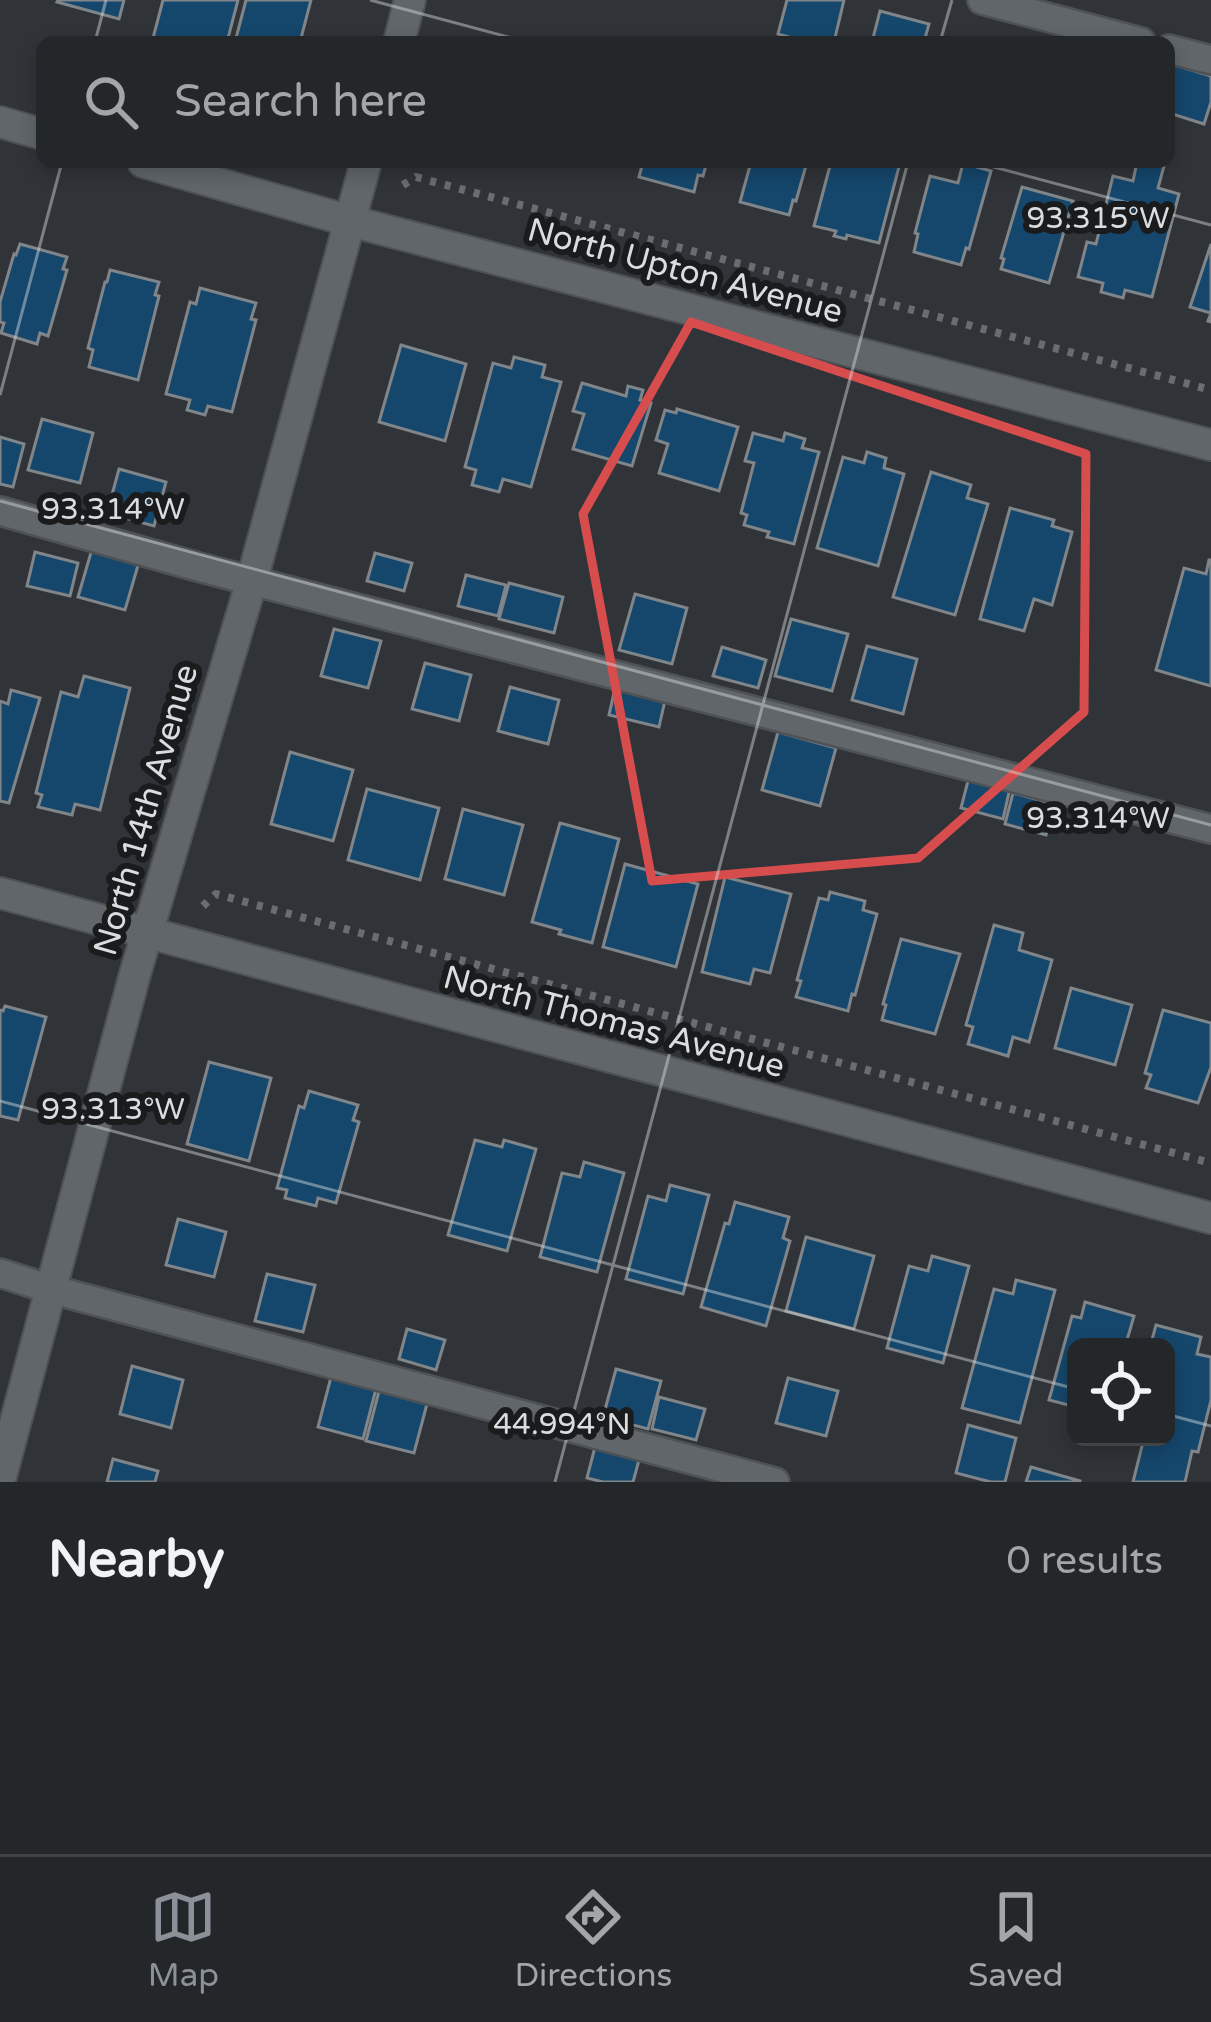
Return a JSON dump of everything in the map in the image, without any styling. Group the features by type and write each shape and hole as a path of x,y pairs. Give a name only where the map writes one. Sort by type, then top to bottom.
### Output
{"street":[{"path":"401,36 410,0"},
{"path":"0,122 36,132"},
{"name":"North Upton Avenue","path":"164,168 350,221 1211,445"},
{"name":"North 14th Avenue","path":"0,1480 147,934 252,580 364,168"},
{"name":"North Thomas Avenue","path":"0,892 1211,1218"}],"lane":[{"path":"982,0 1119,36"},
{"path":"1175,51 1211,60"},
{"path":"0,511 1211,829"},
{"path":"0,1273 775,1482"}],"path":[{"path":"403,184 416,177 1211,390"},
{"path":"203,907 216,895 1211,1163"}],"highlighted area":[{"path":"691,322 1086,454 1084,712 918,858 652,881 583,514"}],"building":[{"path":"58,0 124,0 119,19"},
{"path":"163,0 238,0 229,36 154,36"},
{"path":"246,0 311,0 302,36 237,36"},
{"path":"787,0 844,0 835,36 778,34"},
{"path":"880,11 929,24 926,36 874,36"},
{"path":"1175,65 1211,76 1211,102 1204,124 1175,115"},
{"path":"641,168 705,168 703,176 698,175 694,192 639,177"},
{"path":"749,168 805,168 789,215 740,202"},
{"path":"829,168 899,168 879,243 834,236 836,231 814,226"},
{"path":"962,168 991,171 961,265 914,252 930,176 958,183"},
{"path":"1136,168 1163,168 1158,188 1179,194 1152,297 1125,290 1123,298 1101,292 1103,283 1078,277 1087,242 1096,244 1113,176 1133,181"},
{"path":"1022,187 1073,201 1049,283 1001,269"},
{"path":"20,244 67,257 48,336 40,333 37,344 1,333 0,302"},
{"path":"1211,244 1211,313 1190,307"},
{"path":"110,270 159,282 138,380 89,367 93,350 88,348"},
{"path":"200,288 256,303 251,319 256,320 232,412 208,406 205,415 187,410 190,400 166,394 190,302 196,304"},
{"path":"401,345 466,364 445,441 379,422"},
{"path":"514,357 545,365 542,377 561,382 531,487 503,479 499,492 472,485 476,470 465,467 493,363 511,368"},
{"path":"582,383 626,396 628,386 643,390 640,400 651,403 632,466 573,449 584,414 573,411"},
{"path":"677,409 738,427 719,491 659,473 668,444 656,440 665,410 676,413"},
{"path":"42,419 93,433 80,483 28,470"},
{"path":"753,433 783,441 785,433 805,439 802,448 819,452 794,544 744,525 747,515 741,513 754,463 745,461"},
{"path":"0,437 24,444 13,487 0,484"},
{"path":"867,452 886,458 884,468 904,474 878,566 817,548 843,457 864,463"},
{"path":"119,469 166,482 154,526 107,513"},
{"path":"931,472 971,485 967,498 988,504 955,615 893,597"},
{"path":"1010,508 1054,520 1052,526 1072,532 1052,605 1034,599 1024,631 980,619"},
{"path":"92,549 139,562 125,610 78,597"},
{"path":"35,552 78,563 70,596 27,586"},
{"path":"375,553 412,563 404,591 367,581"},
{"path":"1209,560 1211,686 1156,670 1184,568 1206,574"},
{"path":"466,575 506,585 498,616 458,606"},
{"path":"509,583 563,597 554,633 499,619"},
{"path":"635,594 687,608 672,664 619,650"},
{"path":"791,619 848,634 832,691 775,676"},
{"path":"334,629 381,641 368,688 321,676"},
{"path":"867,646 917,659 903,714 852,700"},
{"path":"722,647 766,660 758,688 713,676"},
{"path":"425,663 471,675 459,721 412,709"},
{"path":"84,676 130,688 100,810 75,804 72,815 38,807 42,795 36,793 61,692 78,697"},
{"path":"616,684 666,696 659,727 609,715"},
{"path":"510,687 559,700 548,744 498,731"},
{"path":"11,690 40,698 9,803 0,801 0,701 8,704"},
{"path":"778,732 836,748 820,806 762,790"},
{"path":"290,752 353,770 333,841 271,824"},
{"path":"969,777 1010,788 1003,819 961,808"},
{"path":"367,789 439,808 420,880 348,860"},
{"path":"1013,793 1054,804 1046,835 1005,824"},
{"path":"463,809 523,825 504,895 445,879"},
{"path":"560,823 619,839 592,943 532,922"},
{"path":"625,864 698,884 676,967 603,947"},
{"path":"725,877 791,894 770,973 754,969 750,984 702,972"},
{"path":"830,892 865,901 863,910 877,914 848,1011 796,997 819,898 828,900"},
{"path":"994,925 1023,933 1019,950 1052,960 1029,1042 1013,1037 1008,1056 968,1044 973,1027 966,1025"},
{"path":"901,939 960,954 935,1034 882,1020"},
{"path":"1071,988 1132,1005 1115,1065 1055,1048"},
{"path":"5,1006 46,1017 18,1120 0,1116 0,1010"},
{"path":"1163,1010 1211,1023 1211,1067 1198,1103 1146,1088 1151,1075 1145,1073"},
{"path":"209,1062 271,1078 249,1161 187,1144"},
{"path":"309,1091 358,1105 353,1120 359,1122 336,1203 318,1198 316,1206 285,1198 287,1190 277,1188 299,1106 304,1108"},
{"path":"475,1140 502,1147 504,1140 536,1149 507,1251 448,1235"},
{"path":"584,1162 624,1173 597,1272 540,1257 562,1173 580,1177"},
{"path":"670,1185 709,1195 683,1294 626,1279 648,1196 666,1201"},
{"path":"735,1202 789,1217 783,1238 790,1241 766,1326 701,1307"},
{"path":"178,1219 226,1232 214,1277 166,1265"},
{"path":"806,1237 874,1256 854,1329 786,1311"},
{"path":"932,1256 969,1266 943,1363 887,1348 909,1266 928,1271"},
{"path":"267,1274 315,1285 303,1332 255,1321"},
{"path":"1016,1280 1055,1290 1020,1423 962,1408 994,1289 1013,1294"},
{"path":"1085,1302 1134,1316 1128,1338 1067,1338 1067,1405 1049,1400 1072,1316 1081,1318"},
{"path":"1156,1325 1201,1337 1197,1354 1211,1357 1211,1400 1185,1482 1133,1482 1142,1446 1175,1446 1175,1338 1152,1338"},
{"path":"407,1329 445,1340 436,1370 399,1359"},
{"path":"132,1366 183,1380 171,1428 120,1414"},
{"path":"616,1369 661,1381 648,1429 603,1417"},
{"path":"331,1377 376,1389 363,1439 318,1427"},
{"path":"788,1378 838,1391 826,1436 776,1423"},
{"path":"379,1391 427,1404 414,1453 366,1441"},
{"path":"659,1397 705,1409 696,1440 652,1429"},
{"path":"968,1425 1016,1438 1005,1482 956,1473"},
{"path":"595,1447 639,1460 633,1482 587,1478"},
{"path":"113,1459 158,1471 155,1482 107,1482"},
{"path":"1031,1467 1080,1481 1080,1482 1026,1482"}]}
